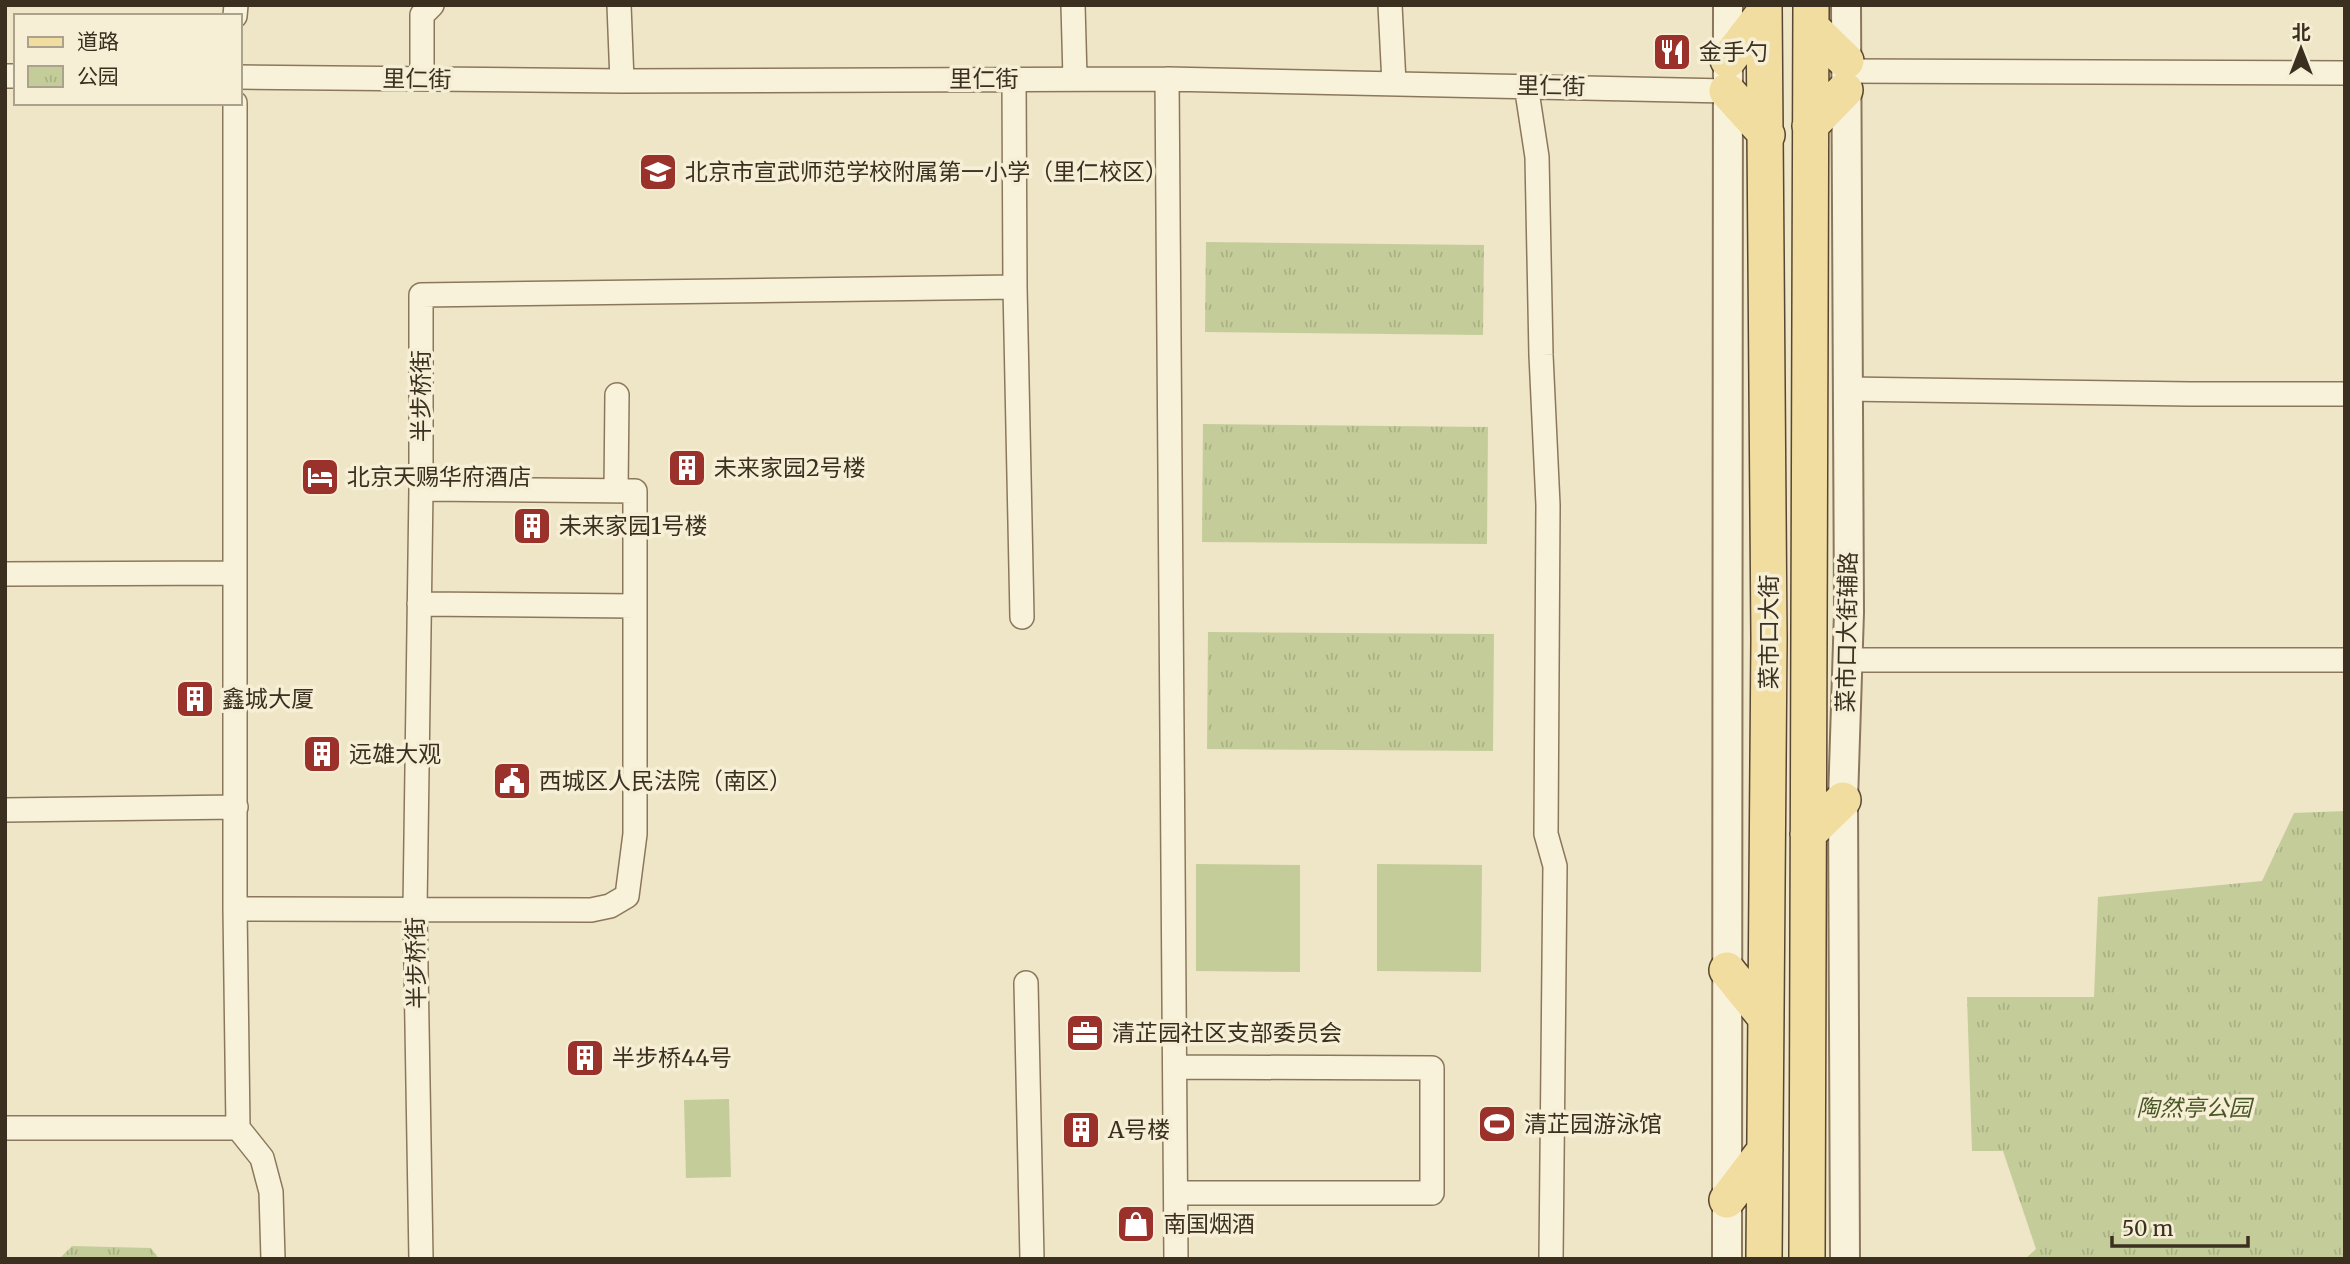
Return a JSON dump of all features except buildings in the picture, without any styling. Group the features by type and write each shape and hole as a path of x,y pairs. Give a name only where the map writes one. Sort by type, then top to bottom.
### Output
{"main road":[{"path":"1764,9 1728,75 1767,135"},
{"name":"菜市口大街","path":"1764,9 1769,652 1764,1259"},
{"path":"1810,126 1845,74 1811,16"},
{"name":"菜市口大街","path":"1807,1259 1811,16"},
{"path":"1808,834 1843,800"},
{"path":"1727,970 1766,1018"},
{"path":"1727,1200 1765,1150"}],"street":[{"path":"422,79 422,15 432,5"},
{"path":"620,5 622,81"},
{"path":"1073,5 1075,78"},
{"path":"1391,5 1394,83"},
{"path":"1727,1259 1728,5"},
{"name":"菜市口大街辅路","path":"1844,1259 1846,5"},
{"path":"1845,74 2345,73"},
{"name":"里仁街","path":"242,77 622,81 1075,78 1526,85 1728,75"},
{"path":"1014,79 1022,617"},
{"path":"1167,79 1176,1259"},
{"path":"1526,85 1537,157 1541,355 1548,505 1546,834 1555,866 1551,1259"},
{"path":"235,105 235,909 238,1128 262,1158 271,1192 273,1259"},
{"name":"半步桥街","path":"421,1259 415,909 422,489 422,295 1015,287"},
{"path":"1846,389 2345,394"},
{"path":"615,491 617,395"},
{"path":"235,909 591,910 610,906 627,896 635,834 635,491 422,489"},
{"path":"5,575 235,573"},
{"path":"419,604 635,606"},
{"path":"1847,660 2345,660"},
{"path":"5,810 236,807"},
{"path":"1026,983 1032,1259"},
{"path":"1175,1067 1432,1068 1432,1193 1175,1193"},
{"path":"5,1128 238,1128"}],"green space":[{"path":"1206,242 1484,245 1483,335 1205,332"},
{"path":"1203,424 1488,427 1487,544 1202,542"},
{"path":"1208,632 1494,634 1493,751 1207,749"},
{"name":"陶然亭公园","path":"2345,811 2345,1259 2025,1259 2036,1249 2003,1151 1972,1151 1967,997 2094,997 2098,897 2262,881 2294,813"},
{"path":"1196,864 1300,865 1300,972 1196,971"},
{"path":"1377,864 1482,865 1481,972 1377,971"},
{"path":"729,1099 731,1177 686,1178 684,1100"},
{"path":"72,1246 151,1248 159,1259 59,1259"}],"place":[{"name":"金手勺","path":"1672,52"},
{"name":"北京市宣武师范学校附属第一小学（里仁校区）","path":"658,172"},
{"name":"未来家园2号楼","path":"687,468"},
{"name":"北京天赐华府酒店","path":"320,477"},
{"name":"未来家园1号楼","path":"532,526"},
{"name":"鑫城大厦","path":"195,699"},
{"name":"远雄大观","path":"322,754"},
{"name":"西城区人民法院（南区）","path":"512,781"},
{"name":"清芷园社区支部委员会","path":"1085,1033"},
{"name":"半步桥44号","path":"585,1058"},
{"name":"清芷园游泳馆","path":"1497,1124"},
{"name":"A号楼","path":"1081,1130"},
{"name":"南国烟酒","path":"1136,1224"}]}
